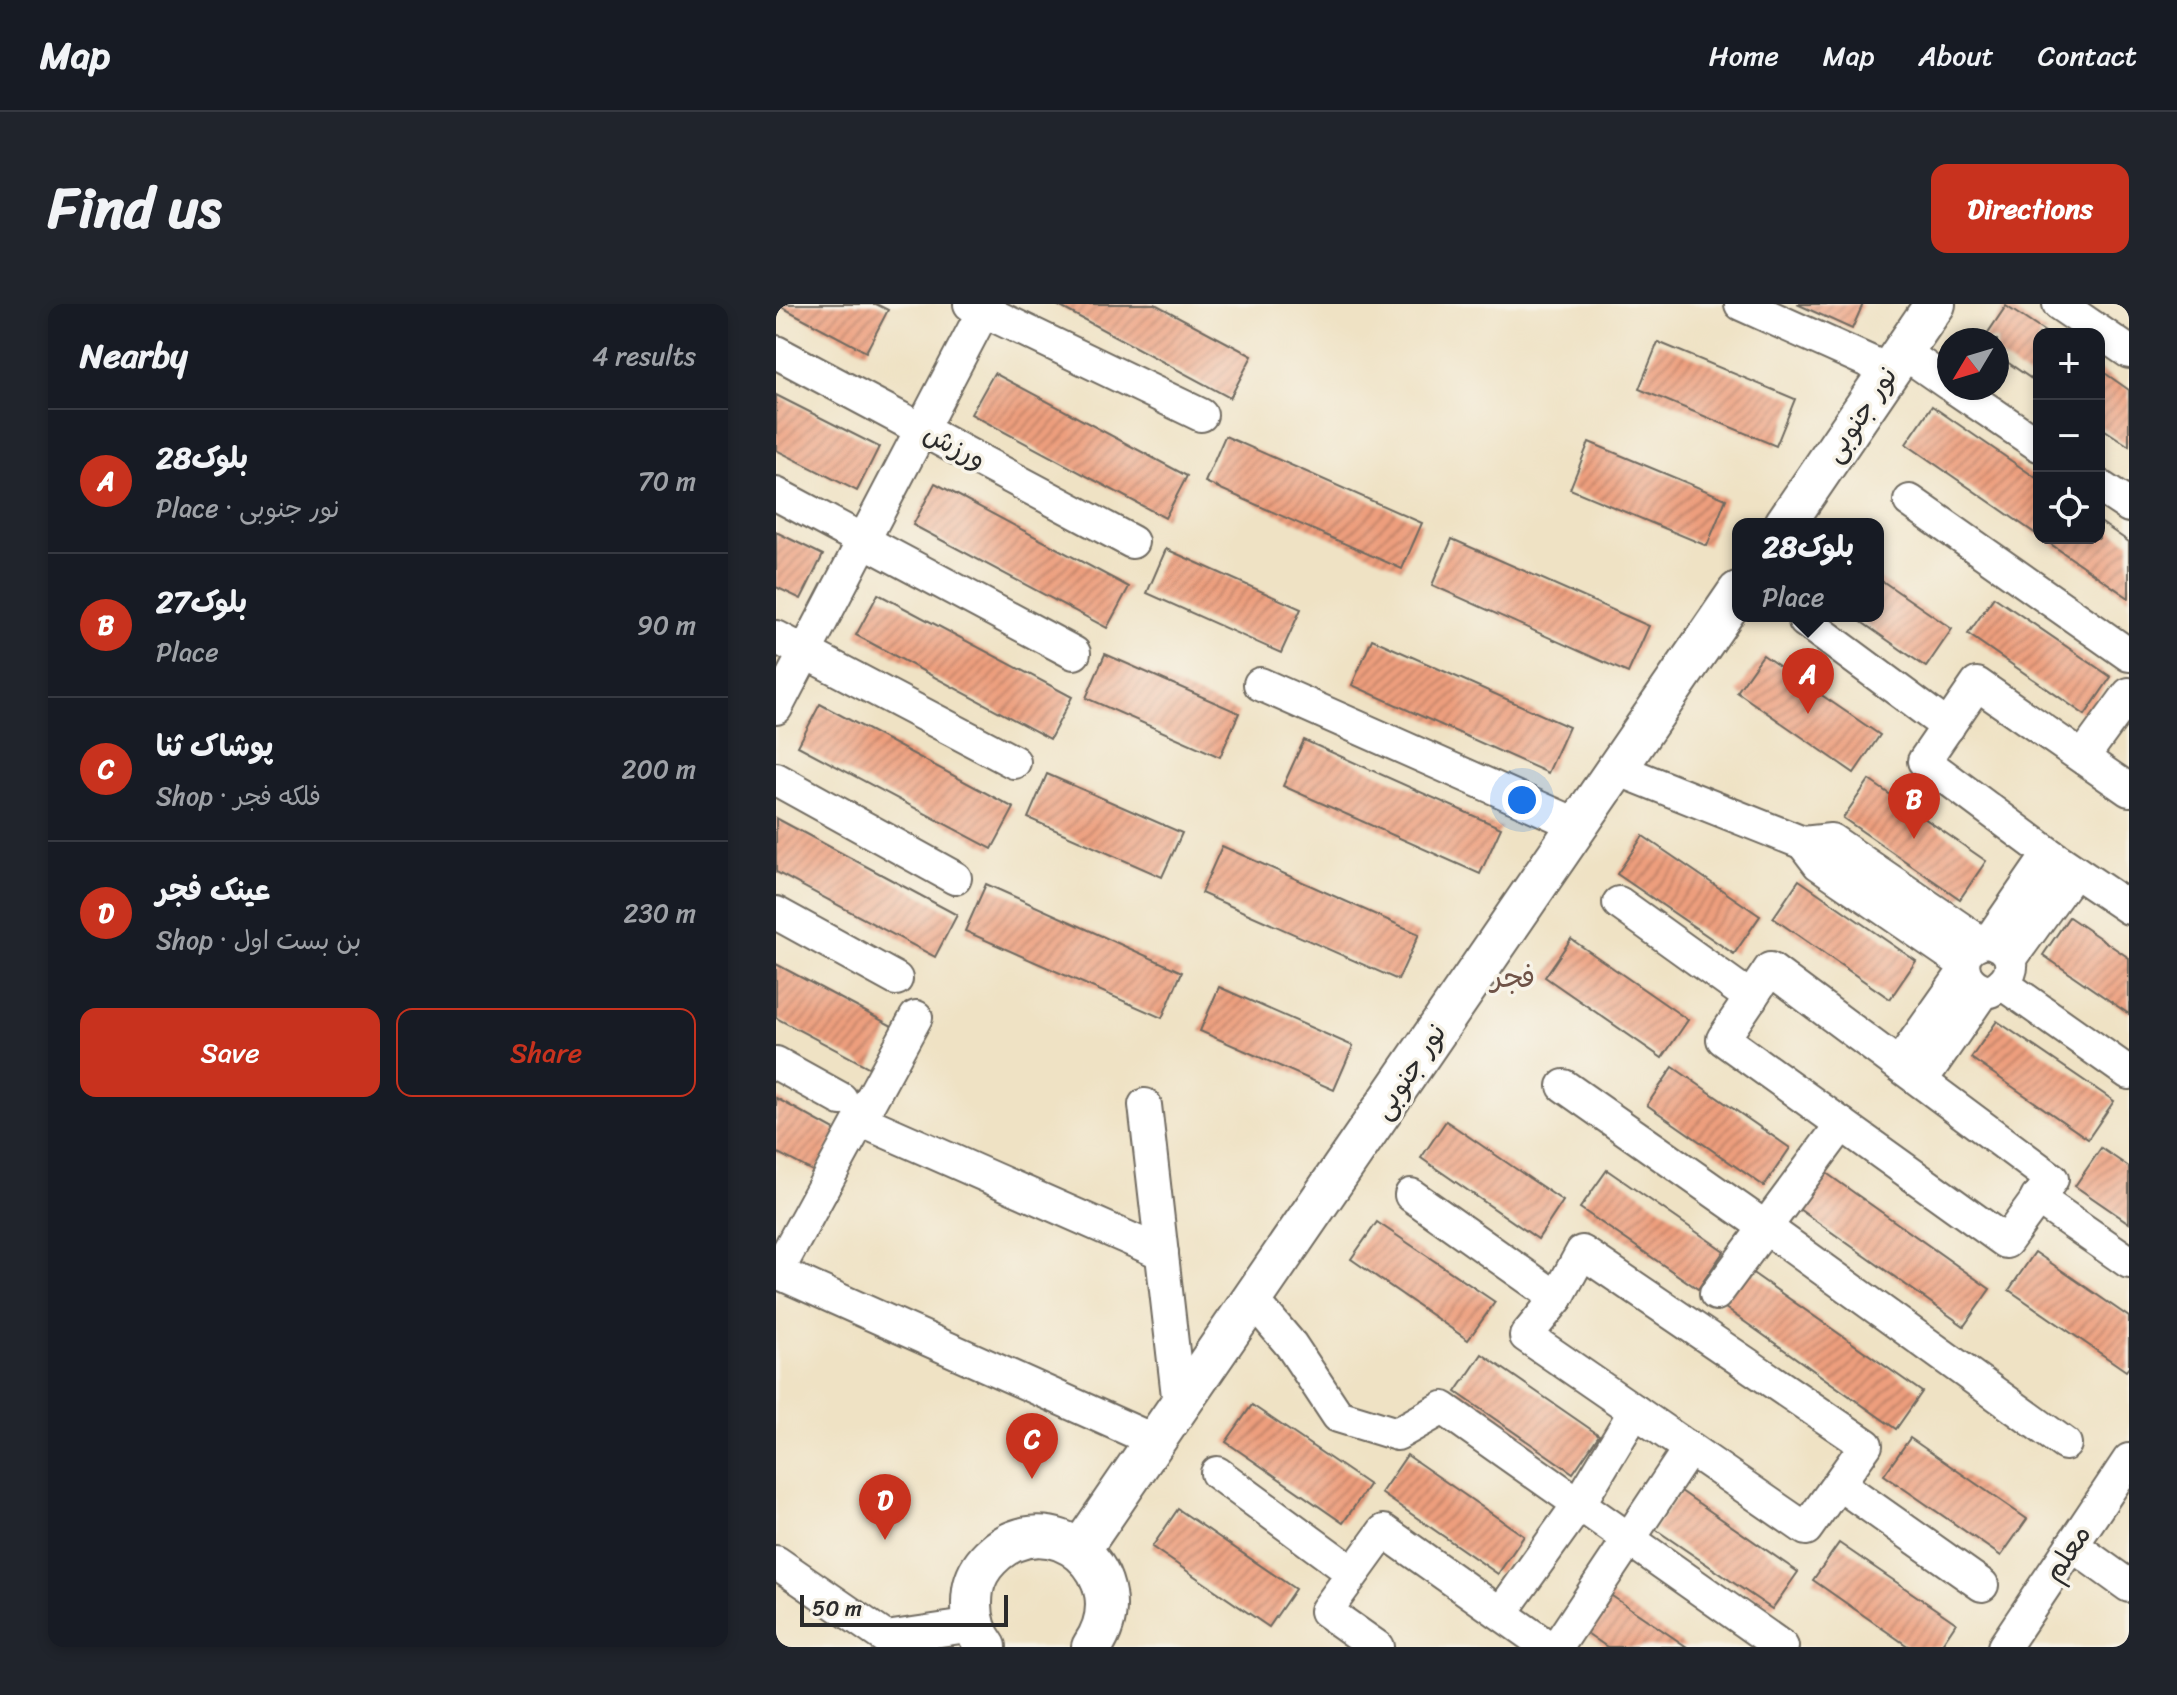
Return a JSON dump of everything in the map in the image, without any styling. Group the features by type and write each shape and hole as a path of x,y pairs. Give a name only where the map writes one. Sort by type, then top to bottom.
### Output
{"main road":[{"name":"نور جنوبی","path":"1789,518 1935,304"},
{"name":"نور جنوبی","path":"1080,1550 1732,601"},
{"path":"980,1636 971,1605 974,1584 983,1565 998,1549 1018,1539 1039,1536 1061,1540 1080,1550 1095,1565 1104,1584 1107,1606 1104,1626 1094,1646"}],"street":[{"path":"1741,304 1937,379"},
{"path":"2059,304 2129,352"},
{"path":"776,708 922,428 980,306 1201,415"},
{"name":"ورزش","path":"776,352 1132,542"},
{"path":"1973,400 2033,441"},
{"path":"2105,490 2129,506"},
{"path":"776,494 1074,653"},
{"path":"1910,501 2129,655"},
{"path":"1806,622 1948,727"},
{"path":"776,637 1014,762"},
{"path":"1260,684 1578,825"},
{"path":"2129,790 1977,684 1924,761 2129,908"},
{"path":"2083,757 2129,694"},
{"path":"1617,769 1803,843 1819,864 2129,1052"},
{"path":"776,779 955,878"},
{"path":"1910,1072 2062,862"},
{"path":"1619,903 1751,998"},
{"path":"776,913 896,979"},
{"path":"1988,965 2129,1073"},
{"path":"1770,969 1910,1072 2052,1179 2006,1242 1723,1039 1770,969"},
{"path":"916,1017 850,1109 777,1273 1155,1441"},
{"path":"776,1063 850,1109 1162,1253"},
{"path":"1564,1086 2065,1444"},
{"path":"1145,1105 1179,1405"},
{"path":"1716,1294 1842,1124"},
{"path":"1411,1195 1557,1298"},
{"path":"2037,1198 2129,1262"},
{"path":"1582,1252 1866,1445 1806,1529 1526,1336 1557,1298 1582,1252"},
{"path":"1252,1299 1291,1345 1338,1416 1397,1434 1443,1408 1782,1647"},
{"path":"1501,1613 1579,1504 1635,1411"},
{"path":"1557,1647 1689,1449"},
{"name":"معلم","path":"2004,1647 2129,1460"},
{"path":"1217,1473 1353,1573"},
{"path":"1839,1484 1982,1585"},
{"path":"1377,1647 1326,1611 1384,1531 1548,1647"},
{"path":"2072,1545 2129,1586"},
{"path":"776,1562 886,1638 980,1636"}],"building":[{"path":"776,304 876,304 888,310 866,352"},
{"path":"1055,304 1155,304 1252,356 1230,398"},
{"path":"1797,304 1863,304 1852,329"},
{"path":"2006,306 2039,328 2033,328 2033,380 2009,363 2009,328 1991,328"},
{"path":"1658,342 1795,399 1776,446 1639,389"},
{"path":"994,373 1187,476 1165,518 971,414"},
{"path":"2105,373 2129,390 2129,446 2105,430"},
{"path":"776,395 879,447 857,491 776,450"},
{"path":"1932,406 2033,476 2033,532 1906,444"},
{"path":"1225,436 1422,523 1402,569 1205,482"},
{"path":"1589,442 1726,499 1707,546 1570,489"},
{"path":"935,483 1129,587 1107,628 913,525"},
{"path":"2105,525 2129,542 2129,598 2051,544 2105,544"},
{"path":"776,532 823,555 801,599 776,587"},
{"path":"1452,539 1649,626 1628,673 1432,585"},
{"path":"1166,549 1301,609 1281,653 1147,593"},
{"path":"1884,582 1952,629 1926,667 1862,622 1884,622"},
{"path":"878,594 1072,697 1050,739 856,635"},
{"path":"1994,597 2111,677 2085,715 1968,634"},
{"path":"1372,639 1569,727 1548,773 1352,685"},
{"path":"1105,654 1239,713 1220,757 1086,698"},
{"path":"1763,655 1880,735 1854,773 1737,692"},
{"path":"820,704 1014,808 992,849 798,746"},
{"path":"1304,740 1501,828 1480,874 1283,786"},
{"path":"1047,774 1182,833 1162,877 1028,818"},
{"path":"1869,780 1986,861 1960,899 1843,818"},
{"path":"776,818 957,915 935,957 776,872"},
{"path":"1643,836 1760,916 1734,954 1617,874"},
{"path":"1222,846 1419,934 1398,980 1201,893"},
{"path":"1799,880 1916,961 1890,999 1773,918"},
{"path":"986,884 1182,972 1162,1018 965,931"},
{"path":"2069,917 2129,958 2129,1014 2043,955"},
{"path":"1571,939 1688,1020 1662,1058 1545,977"},
{"path":"776,964 892,1026 870,1068 776,1018"},
{"path":"1219,987 1353,1046 1334,1090 1200,1031"},
{"path":"1997,1021 2114,1101 2088,1139 1971,1058"},
{"path":"1673,1067 1790,1148 1764,1186 1647,1105"},
{"path":"776,1098 838,1132 816,1173 776,1152"},
{"path":"1446,1121 1563,1201 1538,1239 1421,1158"},
{"path":"2101,1148 2129,1167 2129,1223 2075,1186"},
{"path":"1815,1165 1990,1289 1964,1326 1789,1202"},
{"path":"1607,1170 1724,1251 1698,1289 1580,1208"},
{"path":"1377,1222 1495,1302 1468,1340 1351,1259"},
{"path":"2035,1252 2129,1317 2129,1367 2126,1371 2009,1290"},
{"path":"1747,1269 1922,1392 1896,1429 1721,1305"},
{"path":"1482,1354 1599,1435 1573,1473 1456,1392"},
{"path":"1252,1405 1369,1485 1343,1523 1226,1442"},
{"path":"1910,1438 2027,1519 2001,1556 1884,1475"},
{"path":"1407,1455 1524,1536 1498,1574 1381,1493"},
{"path":"1681,1491 1798,1572 1772,1609 1655,1529"},
{"path":"1178,1509 1295,1589 1269,1627 1152,1547"},
{"path":"1839,1543 1956,1623 1940,1647 1909,1647 1813,1580"},
{"path":"1609,1594 1687,1647 1607,1647 1584,1631"}],"place":[{"name":"بلوک28","path":"1808,714"},
{"name":"بلوک27","path":"1914,839"},
{"name":"پوشاک ثنا","path":"1032,1479"},
{"name":"عینک فجر","path":"885,1540"}],"district":[{"name":"فجر","path":"1513,977"}]}
